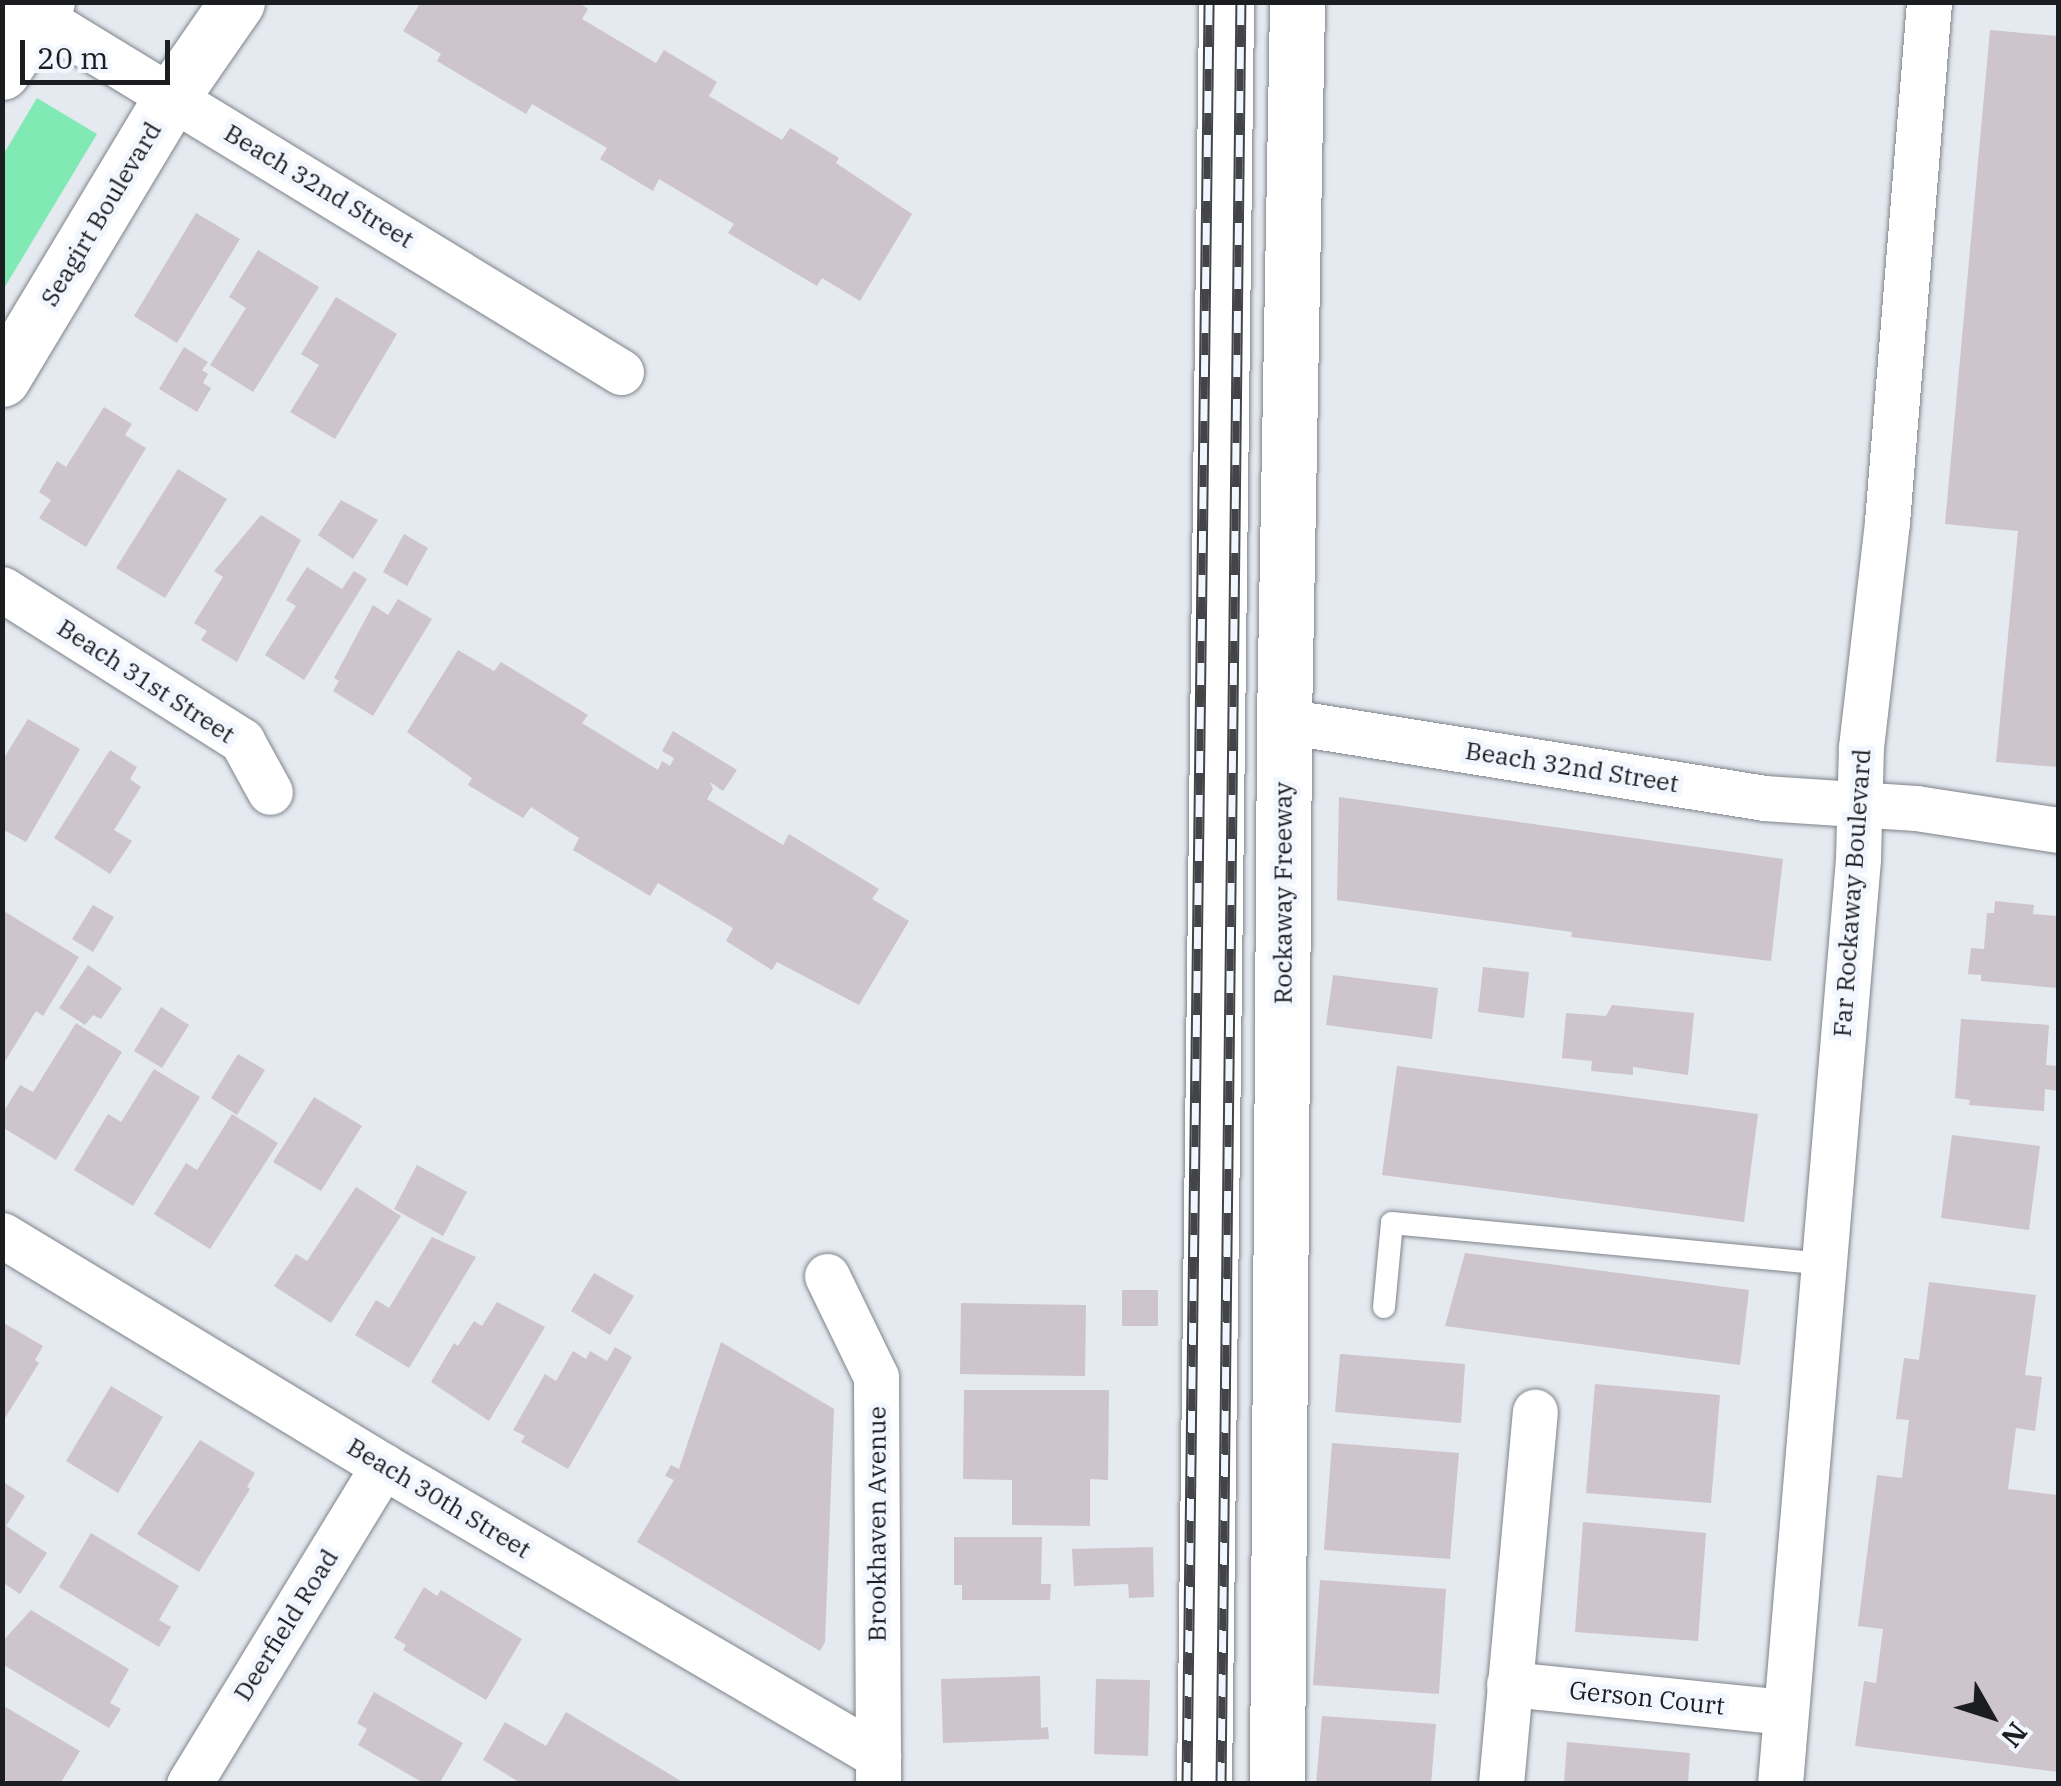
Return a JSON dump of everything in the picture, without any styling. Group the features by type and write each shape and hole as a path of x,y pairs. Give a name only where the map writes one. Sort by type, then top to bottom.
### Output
{"street":[{"name":"Seagirt Boulevard","path":"2,379 172,96 236,2"},
{"name":"Rockaway Freeway","path":"1226,2 1251,721 1277,1784"},
{"name":"Rockaway Freeway","path":"1204,1784 1251,721 1298,2"},
{"name":"Far Rockaway Boulevard","path":"1780,1784 1860,804 1861,746 1887,522 1929,2"},
{"name":"Beach 32nd Street","path":"34,7 622,372"},
{"path":"2,72 34,7"},
{"name":"Beach 31st Street","path":"2,589 242,741 270,792"},
{"name":"Beach 32nd Street","path":"1251,721 1764,798 1916,808 2058,830"},
{"name":"Beach 30th Street","path":"2,1235 878,1770"},
{"name":"Brookhaven Avenue","path":"827,1276 876,1377 878,1770"},
{"path":"1501,1784 1535,1412"},
{"name":"Deerfield Road","path":"188,1784 383,1466"},
{"name":"Gerson Court","path":"1509,1684 1786,1712"}],"lane":[{"path":"1384,1307 1392,1223 1824,1264"}],"green space":[{"path":"37,98 97,134 3,290 3,155"}],"building":[{"path":"421,2 578,2 588,9 582,19 656,63 664,50 717,82 709,96 782,140 790,128 839,158 836,163 912,214 860,301 822,278 817,286 728,233 734,224 659,179 653,191 600,159 607,148 532,104 526,114 437,61 441,54 403,31"},
{"path":"1990,30 2058,36 2058,767 1996,762 2018,531 1945,524"},
{"path":"196,213 240,239 177,343 134,316"},
{"path":"258,250 319,287 253,392 210,365 246,308 229,297"},
{"path":"336,297 397,334 335,439 290,412 319,365 301,354"},
{"path":"184,347 208,362 202,370 208,374 203,383 211,388 197,412 159,389"},
{"path":"104,407 132,424 125,435 146,448 86,547 39,518 51,500 39,492 57,461 66,467"},
{"path":"178,469 227,499 165,598 116,568"},
{"path":"341,500 378,520 353,559 318,535"},
{"path":"261,515 301,540 237,662 201,640 207,631 194,623 223,577 214,571"},
{"path":"404,534 428,548 407,586 383,572"},
{"path":"307,567 342,589 354,571 367,579 304,680 265,655 296,606 286,600"},
{"path":"398,599 432,619 373,716 333,691 339,681 334,678 373,605 388,615"},
{"path":"458,650 494,671 501,662 588,715 582,723 658,770 662,761 670,766 674,758 662,751 673,731 737,770 723,791 710,782 713,789 707,799 783,845 789,834 879,889 872,899 909,921 859,1005 777,962 772,970 726,941 733,928 658,883 650,896 573,850 579,838 531,807 523,818 468,785 472,778 407,732"},
{"path":"28,719 80,749 26,842 2,829 2,761"},
{"path":"110,750 137,767 130,779 141,787 114,830 132,841 110,874 54,838"},
{"path":"1339,797 1783,859 1771,961 1571,937 1572,932 1337,900"},
{"path":"1995,901 2034,905 2033,914 2058,916 2058,988 1981,981 1981,975 1968,974 1971,948 1984,949 1987,913 1994,913"},
{"path":"93,905 114,917 93,952 72,939"},
{"path":"2,910 79,957 43,1016 36,1011 2,1066"},
{"path":"88,965 122,988 101,1019 93,1015 85,1025 59,1008"},
{"path":"1483,967 1529,972 1524,1018 1478,1012"},
{"path":"1333,975 1438,988 1432,1039 1326,1025"},
{"path":"1612,1005 1694,1013 1688,1075 1633,1067 1633,1075 1591,1071 1592,1061 1562,1058 1566,1013 1606,1016"},
{"path":"161,1007 189,1025 162,1068 134,1051"},
{"path":"1961,1019 2049,1025 2046,1065 2058,1066 2058,1091 2045,1089 2044,1111 1969,1105 1970,1100 1955,1098"},
{"path":"76,1023 122,1052 56,1160 2,1127 2,1114 20,1085 33,1092"},
{"path":"238,1054 265,1070 237,1115 211,1098"},
{"path":"1397,1066 1758,1114 1744,1222 1382,1175"},
{"path":"154,1069 200,1097 133,1206 74,1170 108,1114 121,1122"},
{"path":"314,1097 362,1126 321,1191 273,1162"},
{"path":"232,1114 278,1143 210,1249 154,1214 186,1163 197,1170"},
{"path":"1952,1135 2040,1146 2029,1230 1941,1218"},
{"path":"417,1165 467,1192 443,1236 394,1209"},
{"path":"356,1187 401,1216 331,1323 274,1286 296,1254 307,1261"},
{"path":"432,1237 476,1257 409,1368 355,1335 376,1300 389,1308"},
{"path":"1465,1253 1749,1290 1740,1365 1445,1326"},
{"path":"594,1273 634,1296 610,1335 571,1311"},
{"path":"1929,1282 2036,1295 2025,1375 2042,1377 2035,1431 2016,1428 2008,1489 2058,1495 2058,1772 1855,1746 1864,1681 1876,1683 1883,1629 1858,1626 1877,1475 1902,1478 1909,1420 1896,1419 1904,1358 1919,1360"},
{"path":"1122,1290 1158,1290 1158,1326 1122,1326"},
{"path":"497,1302 545,1327 489,1421 431,1382 454,1343 458,1346 474,1321 482,1326"},
{"path":"961,1303 1086,1305 1085,1376 960,1374"},
{"path":"2,1322 43,1346 35,1360 39,1363 2,1423"},
{"path":"721,1342 834,1409 825,1642 820,1651 637,1542 674,1480 665,1476 671,1465 679,1469"},
{"path":"615,1347 632,1357 568,1469 521,1442 525,1436 513,1430 545,1374 556,1381 573,1351 586,1359 590,1351 607,1361"},
{"path":"1340,1354 1465,1364 1461,1423 1335,1412"},
{"path":"1595,1384 1720,1395 1711,1503 1586,1493"},
{"path":"111,1386 163,1417 118,1493 66,1461"},
{"path":"964,1390 1109,1390 1108,1480 1090,1479 1090,1526 1012,1525 1012,1480 963,1479"},
{"path":"200,1440 255,1473 247,1487 250,1489 199,1572 137,1534"},
{"path":"1332,1443 1459,1453 1450,1559 1324,1550"},
{"path":"2,1481 25,1496 6,1526 47,1553 20,1594 2,1582"},
{"path":"1583,1522 1706,1533 1698,1641 1575,1632"},
{"path":"91,1533 179,1586 159,1620 171,1627 159,1647 59,1587"},
{"path":"954,1537 1042,1537 1041,1584 1051,1584 1050,1600 962,1600 962,1585 954,1585"},
{"path":"1153,1547 1154,1597 1129,1598 1128,1584 1074,1586 1072,1549"},
{"path":"1320,1580 1446,1589 1439,1694 1313,1685"},
{"path":"424,1587 437,1596 441,1590 522,1639 486,1700 403,1650 406,1645 394,1638"},
{"path":"31,1610 129,1669 110,1703 121,1709 109,1728 2,1664 2,1642"},
{"path":"1040,1676 1041,1728 1048,1727 1049,1739 943,1743 941,1679"},
{"path":"1096,1679 1150,1680 1148,1756 1094,1754"},
{"path":"374,1692 463,1743 439,1784 425,1784 358,1745 367,1729 357,1723"},
{"path":"2,1705 80,1751 60,1784 13,1784 2,1778"},
{"path":"566,1712 686,1784 522,1784 483,1760 505,1722 546,1746"},
{"path":"1322,1716 1436,1724 1431,1784 1316,1784"},
{"path":"1567,1742 1690,1753 1688,1784 1564,1784"}],"railway":[{"path":"1187,1784 1209,2"},
{"path":"1221,1784 1241,2"}]}
